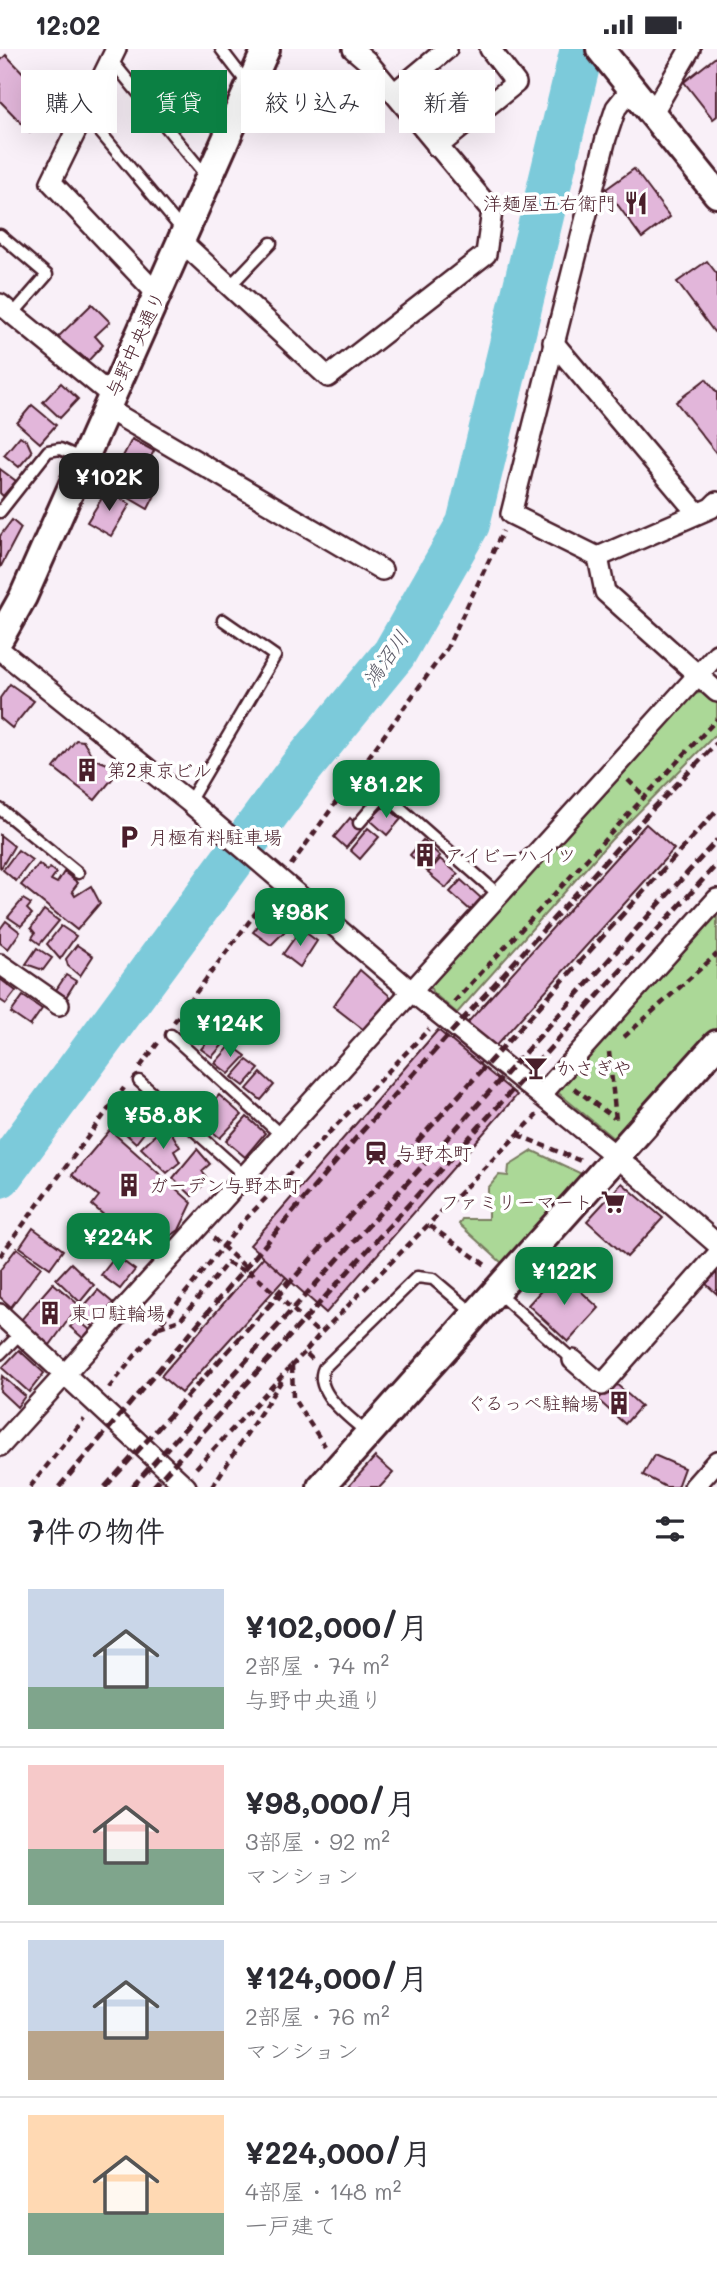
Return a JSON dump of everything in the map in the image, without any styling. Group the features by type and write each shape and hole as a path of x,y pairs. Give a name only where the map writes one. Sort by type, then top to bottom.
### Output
{"street":[{"name":"与野中央通り","path":"257,70 267,49"},
{"path":"184,238 230,286 328,377 486,254 492,211 368,61 353,49"},
{"path":"394,93 447,49"},
{"path":"437,147 516,83 489,49"},
{"path":"600,49 717,194"},
{"path":"652,114 690,49"},
{"path":"598,557 511,514 606,138 625,80"},
{"name":"与野中央通り","path":"0,638 23,597 241,105"},
{"path":"76,133 51,182 158,295"},
{"path":"6,309 108,402 382,570"},
{"path":"553,342 697,513"},
{"path":"598,557 717,502"},
{"path":"598,557 605,592 717,692"},
{"path":"0,650 189,802 411,991 616,1156 717,1244"},
{"path":"0,1447 717,653"},
{"path":"545,1099 717,899"},
{"path":"0,964 59,1005"},
{"path":"321,1487 475,1316 496,1282 616,1156 717,1044"},
{"path":"573,1360 602,1385 717,1255"},
{"path":"0,1314 183,1485"},
{"path":"694,1487 717,1461"}],"lane":[{"path":"220,49 241,76"},
{"path":"114,55 209,179"},
{"path":"100,133 184,238"},
{"path":"0,235 47,275 6,309"},
{"path":"230,286 271,243"},
{"path":"0,512 48,451 60,449 84,459"},
{"path":"189,802 275,656 223,620"},
{"path":"373,784 498,894"},
{"path":"359,823 384,794"},
{"path":"0,809 78,873"},
{"path":"171,1035 281,1135"},
{"path":"139,1081 245,1176"},
{"path":"369,1434 324,1391 321,1375 324,1369 418,1277 433,1279 475,1316"},
{"path":"496,1282 573,1360"},
{"path":"0,1354 21,1332"}],"path":[{"path":"30,1487 241,1224 442,1015 717,719"},
{"path":"599,1060 717,954"},
{"path":"580,1078 570,1086 589,1097 616,1120 608,1052"},
{"path":"183,1485 320,1334 518,1135 545,1099"},
{"path":"518,1135 583,1162"},
{"path":"430,1226 496,1282"},
{"path":"232,1253 320,1334"},
{"path":"159,1327 180,1320 228,1263 258,1276"},
{"path":"277,1294 289,1280"},
{"path":"305,1352 314,1360"},
{"path":"292,1365 293,1398 331,1455"},
{"path":"212,1487 292,1365"}],"green space":[{"path":"717,681 717,733 611,840 457,1013 432,992 430,984 691,695 707,691"},
{"path":"717,912 717,1028 620,1136 613,1138 556,1091"},
{"path":"533,1151 584,1175 503,1264 459,1224 462,1219 488,1219 488,1188 499,1175 508,1176 509,1166"}],"building":[{"path":"6,55 21,71 21,123 0,101 0,61"},
{"path":"717,56 717,116 713,119 684,82"},
{"path":"634,169 670,217 642,238 606,189"},
{"path":"707,261 717,274 717,330 714,332 677,282"},
{"path":"92,304 110,322 95,336 103,345 88,361 80,354 75,359 56,339"},
{"path":"706,379 717,393 717,454 676,402"},
{"path":"61,383 78,399 60,418 43,402"},
{"path":"32,405 56,425 40,443 17,423"},
{"path":"20,436 27,441 32,452 19,467 4,455"},
{"path":"132,439 154,451 142,473 120,462"},
{"path":"0,469 16,481 3,496 0,493"},
{"path":"133,478 157,491 148,509 124,495"},
{"path":"107,490 130,504 111,536 87,522"},
{"path":"12,520 21,528 0,568 0,536"},
{"path":"10,684 34,701 12,728 0,718 0,698"},
{"name":"第2東京ビル","path":"76,740 83,741 94,759 113,766 118,772 95,800 54,768"},
{"path":"382,808 388,808 401,819 387,835 370,820"},
{"path":"350,818 362,829 346,848 334,837"},
{"path":"646,824 674,849 181,1393 161,1376 407,1090"},
{"path":"368,828 379,837 360,859 350,850"},
{"path":"0,835 14,846 1,868 0,867"},
{"name":"アイビーハイツ","path":"423,840 440,856 427,871 410,855"},
{"path":"18,850 32,860 16,881 3,870"},
{"path":"440,859 458,874 446,888 428,873"},
{"path":"39,864 47,871 50,868 56,873 51,880 57,883 64,872 78,883 72,891 75,896 91,886 100,903 77,930 21,885"},
{"path":"461,880 481,898 470,910 450,892"},
{"path":"23,899 31,904 27,909 32,914 21,926 8,917"},
{"path":"276,904 288,913 280,923 285,931 271,945 253,932"},
{"path":"44,910 59,921 40,944 32,938 35,933 31,928"},
{"path":"6,921 20,932 8,949 0,943 0,929"},
{"path":"61,926 76,936 60,959 47,944"},
{"path":"301,929 317,941 300,967 283,954"},
{"path":"77,945 93,956 80,976 68,966 66,959"},
{"path":"37,948 52,958 43,970 26,964"},
{"path":"360,970 391,997 364,1030 333,1006"},
{"path":"66,975 76,981 66,997 56,990"},
{"path":"0,979 16,991 6,1004 0,1000"},
{"path":"23,996 42,1009 30,1026 11,1013"},
{"path":"194,1013 211,1028 198,1043 180,1029"},
{"path":"438,1030 517,1095 326,1313 250,1245"},
{"path":"215,1032 226,1041 212,1057 201,1049"},
{"path":"231,1045 246,1056 229,1074 215,1063"},
{"path":"247,1060 259,1069 244,1086 232,1077"},
{"path":"261,1073 274,1085 261,1100 247,1089"},
{"path":"219,1095 242,1115 220,1138 190,1113 203,1098 210,1106"},
{"path":"141,1100 158,1115 136,1143 114,1123 130,1103 136,1106"},
{"path":"247,1117 265,1133 245,1157 226,1141"},
{"name":"ガーデン与野本町","path":"110,1130 192,1203 179,1230 147,1252 92,1205 99,1196 72,1175"},
{"path":"171,1132 180,1147 174,1151 180,1162 167,1173 141,1148 157,1133 161,1137"},
{"path":"197,1149 210,1164 202,1171 208,1180 192,1196 173,1178"},
{"path":"622,1183 663,1218 627,1257 587,1221"},
{"path":"33,1228 63,1250 50,1268 20,1247"},
{"path":"17,1248 41,1267 11,1307 0,1297 0,1270"},
{"path":"116,1256 135,1270 120,1289 101,1275"},
{"path":"71,1263 94,1285 80,1302 56,1279"},
{"path":"559,1271 599,1308 568,1342 528,1305"},
{"path":"717,1272 717,1294 706,1284"},
{"name":"東口駐輪場","path":"53,1283 79,1305 50,1345 20,1321"},
{"path":"98,1290 113,1303 94,1327 78,1313"},
{"path":"77,1319 90,1330 83,1338 70,1327"},
{"path":"19,1350 44,1373 29,1392 2,1368"},
{"path":"2,1376 25,1396 17,1407 0,1391"},
{"name":"ぐるっぺ駐輪場","path":"614,1382 641,1406 625,1424 598,1400"},
{"path":"654,1455 684,1468 677,1487 666,1487 643,1475"},
{"path":"375,1457 393,1473 380,1487 348,1487"}],"waterway":[{"name":"鴻沼川","path":"0,1176 299,770 394,654 468,524 582,49"}],"railway":[{"path":"59,1487 356,1138 646,816 717,743"},
{"path":"105,1487 717,810"},
{"path":"132,1487 717,840"},
{"path":"153,1487 717,864"}],"place":[{"name":"洋麺屋五右衛門","path":"636,203"},
{"name":"第2東京ビル","path":"87,770"},
{"name":"月極有料駐車場","path":"129,837"},
{"name":"アイビーハイツ","path":"425,855"},
{"name":"かさぎや","path":"536,1068"},
{"name":"与野本町","path":"376,1153"},
{"name":"ガーデン与野本町","path":"129,1185"},
{"name":"ファミリーマート","path":"613,1202"},
{"name":"東口駐輪場","path":"50,1313"},
{"name":"ぐるっぺ駐輪場","path":"619,1403"}]}
